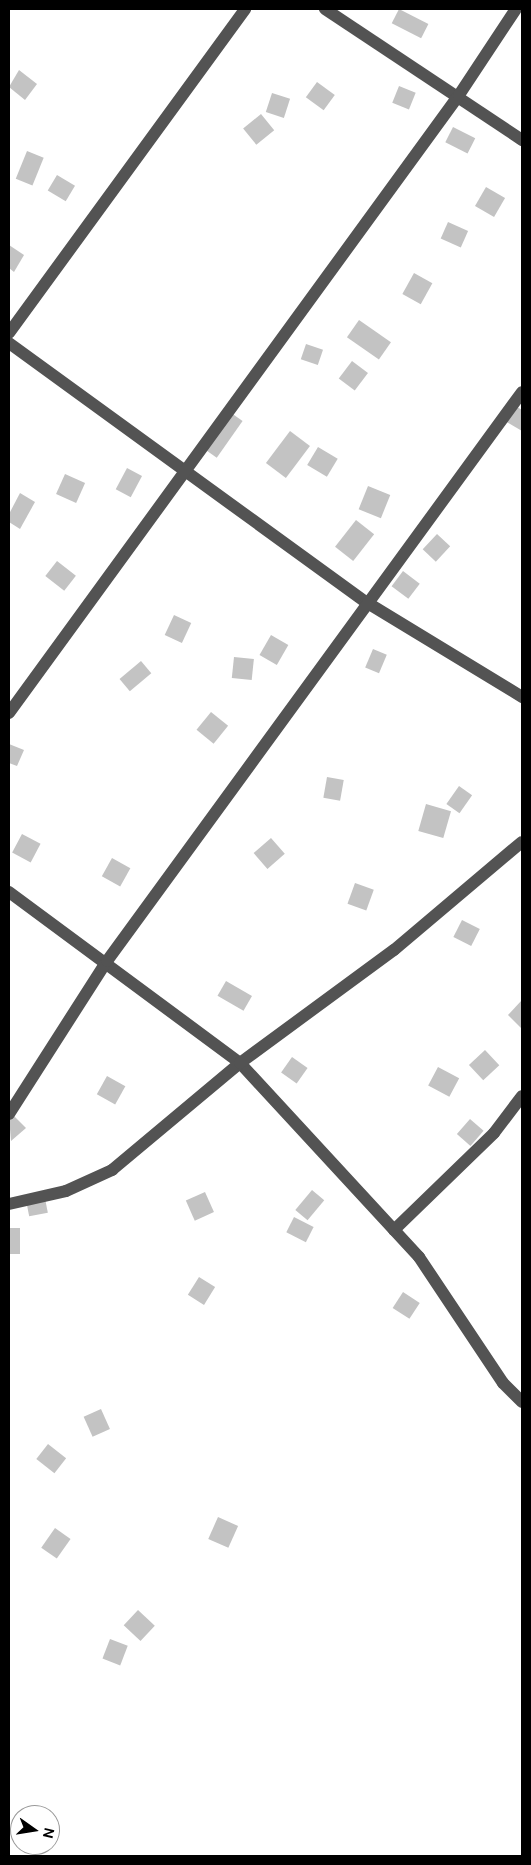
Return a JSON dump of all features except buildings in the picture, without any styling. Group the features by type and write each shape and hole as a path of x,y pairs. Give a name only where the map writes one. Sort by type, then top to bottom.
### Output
{"street":[{"path":"9,333 245,9"},
{"path":"325,9 459,94 522,140"},
{"path":"9,713 185,466 459,94 516,9"},
{"path":"9,342 185,466 366,602 522,697"},
{"path":"9,1114 107,961 366,602 522,392"},
{"path":"9,1204 66,1191 112,1170 240,1063 394,950 522,842"},
{"path":"9,892 107,961 240,1063 419,1257 503,1383 522,1402"},
{"path":"394,1230 494,1133 522,1096"}]}
